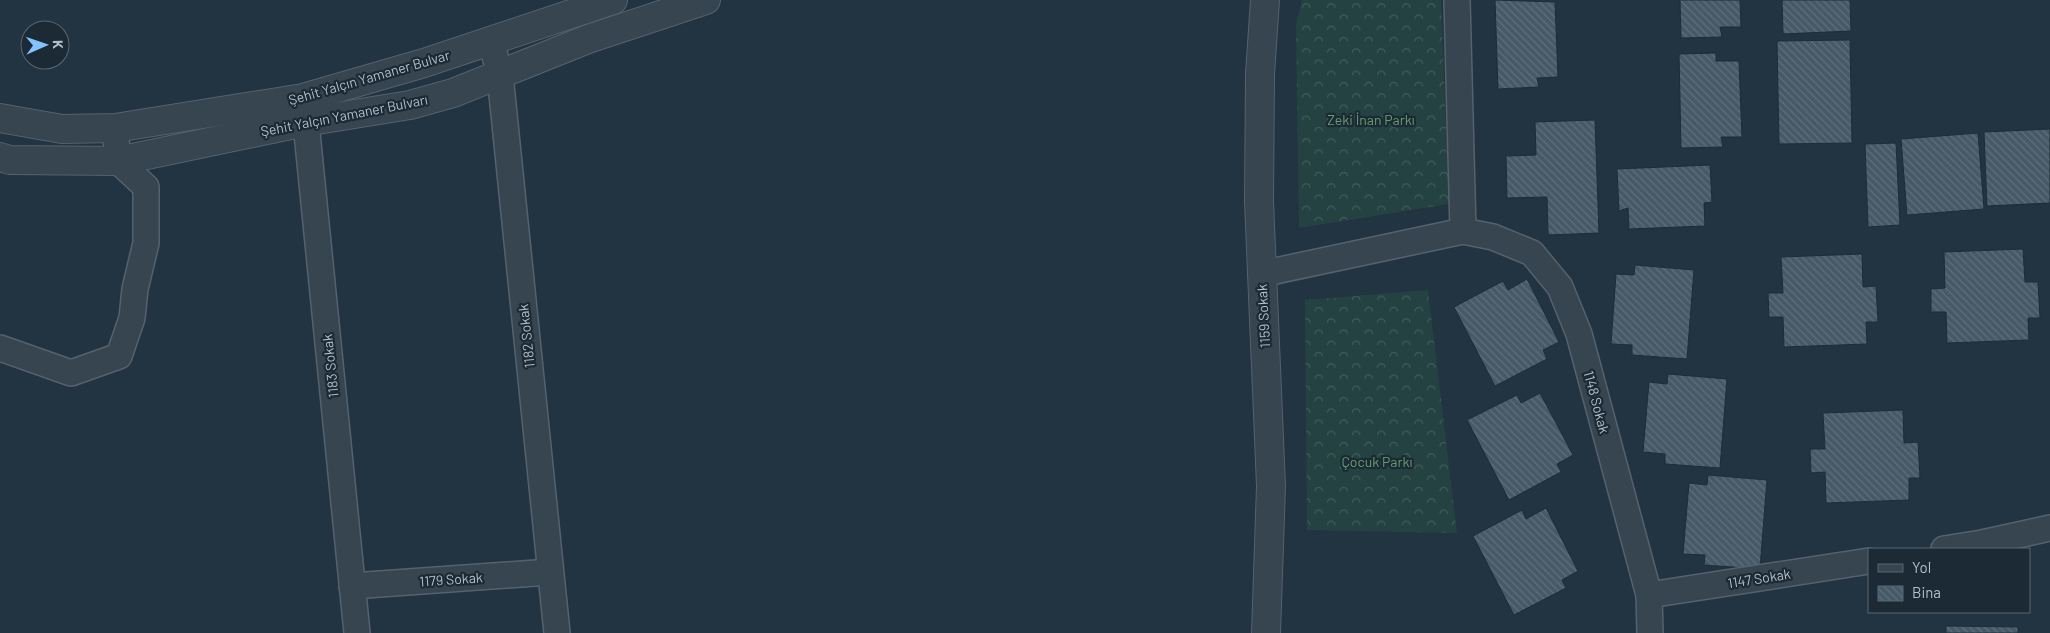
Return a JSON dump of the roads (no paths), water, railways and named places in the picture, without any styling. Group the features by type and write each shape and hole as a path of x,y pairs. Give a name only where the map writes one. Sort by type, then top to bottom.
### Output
{"street":[{"name":"Şehit Yalçın Yamaner Bulvar","path":"0,118 62,129 115,128 304,110 424,63 613,0"},
{"name":"Şehit Yalçın Yamaner Bulvarı","path":"0,157 10,160 118,161 304,110 410,105 500,75 588,39 706,0"},
{"path":"1254,0 1260,74"},
{"name":"1159 Sokak","path":"1265,0 1260,74 1261,274 1271,486 1266,633"},
{"path":"1457,0 1463,230"},
{"name":"1182 Sokak","path":"491,40 500,75 557,633"},
{"name":"1183 Sokak","path":"304,110 357,633"},
{"path":"0,348 71,373 119,356 132,318 135,289 146,243 146,187 118,161 115,128"},
{"name":"1148 Sokak","path":"1261,274 1463,230 1492,237 1532,252 1560,287 1579,334 1649,595 1650,633"},
{"path":"1952,548 1982,544 2050,528"},
{"name":"1147 Sokak","path":"1649,595 1868,561"},
{"name":"1179 Sokak","path":"352,586 550,572"}],"park label":[{"name":"Zeki İnan Parkı","path":"1371,119"},
{"name":"Çocuk Parkı","path":"1377,461"}]}
